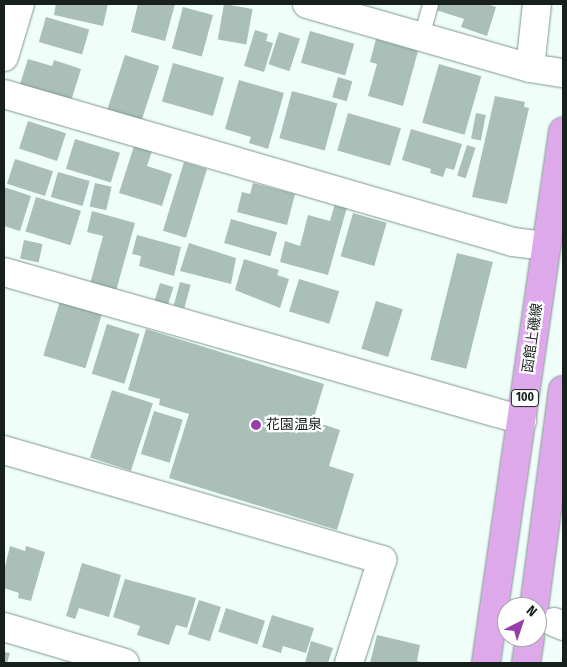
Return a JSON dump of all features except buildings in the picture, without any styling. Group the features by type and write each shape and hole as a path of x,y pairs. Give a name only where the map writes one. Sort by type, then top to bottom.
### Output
{"main road":[{"name":"函館上磯線","path":"486,663 563,132"},
{"name":"100","path":"551,618 563,390"},
{"path":"526,663 528,647"}],"street":[{"path":"4,57 20,4"},
{"path":"307,4 530,68 563,73"},
{"path":"530,68 537,4"},
{"path":"4,94 513,242 546,246"},
{"path":"4,272 522,420"},
{"path":"4,450 382,560 349,663"},
{"path":"4,627 125,663"}],"lane":[{"path":"421,36 430,4"}],"place":[{"name":"花園温泉","path":"256,425"}]}
